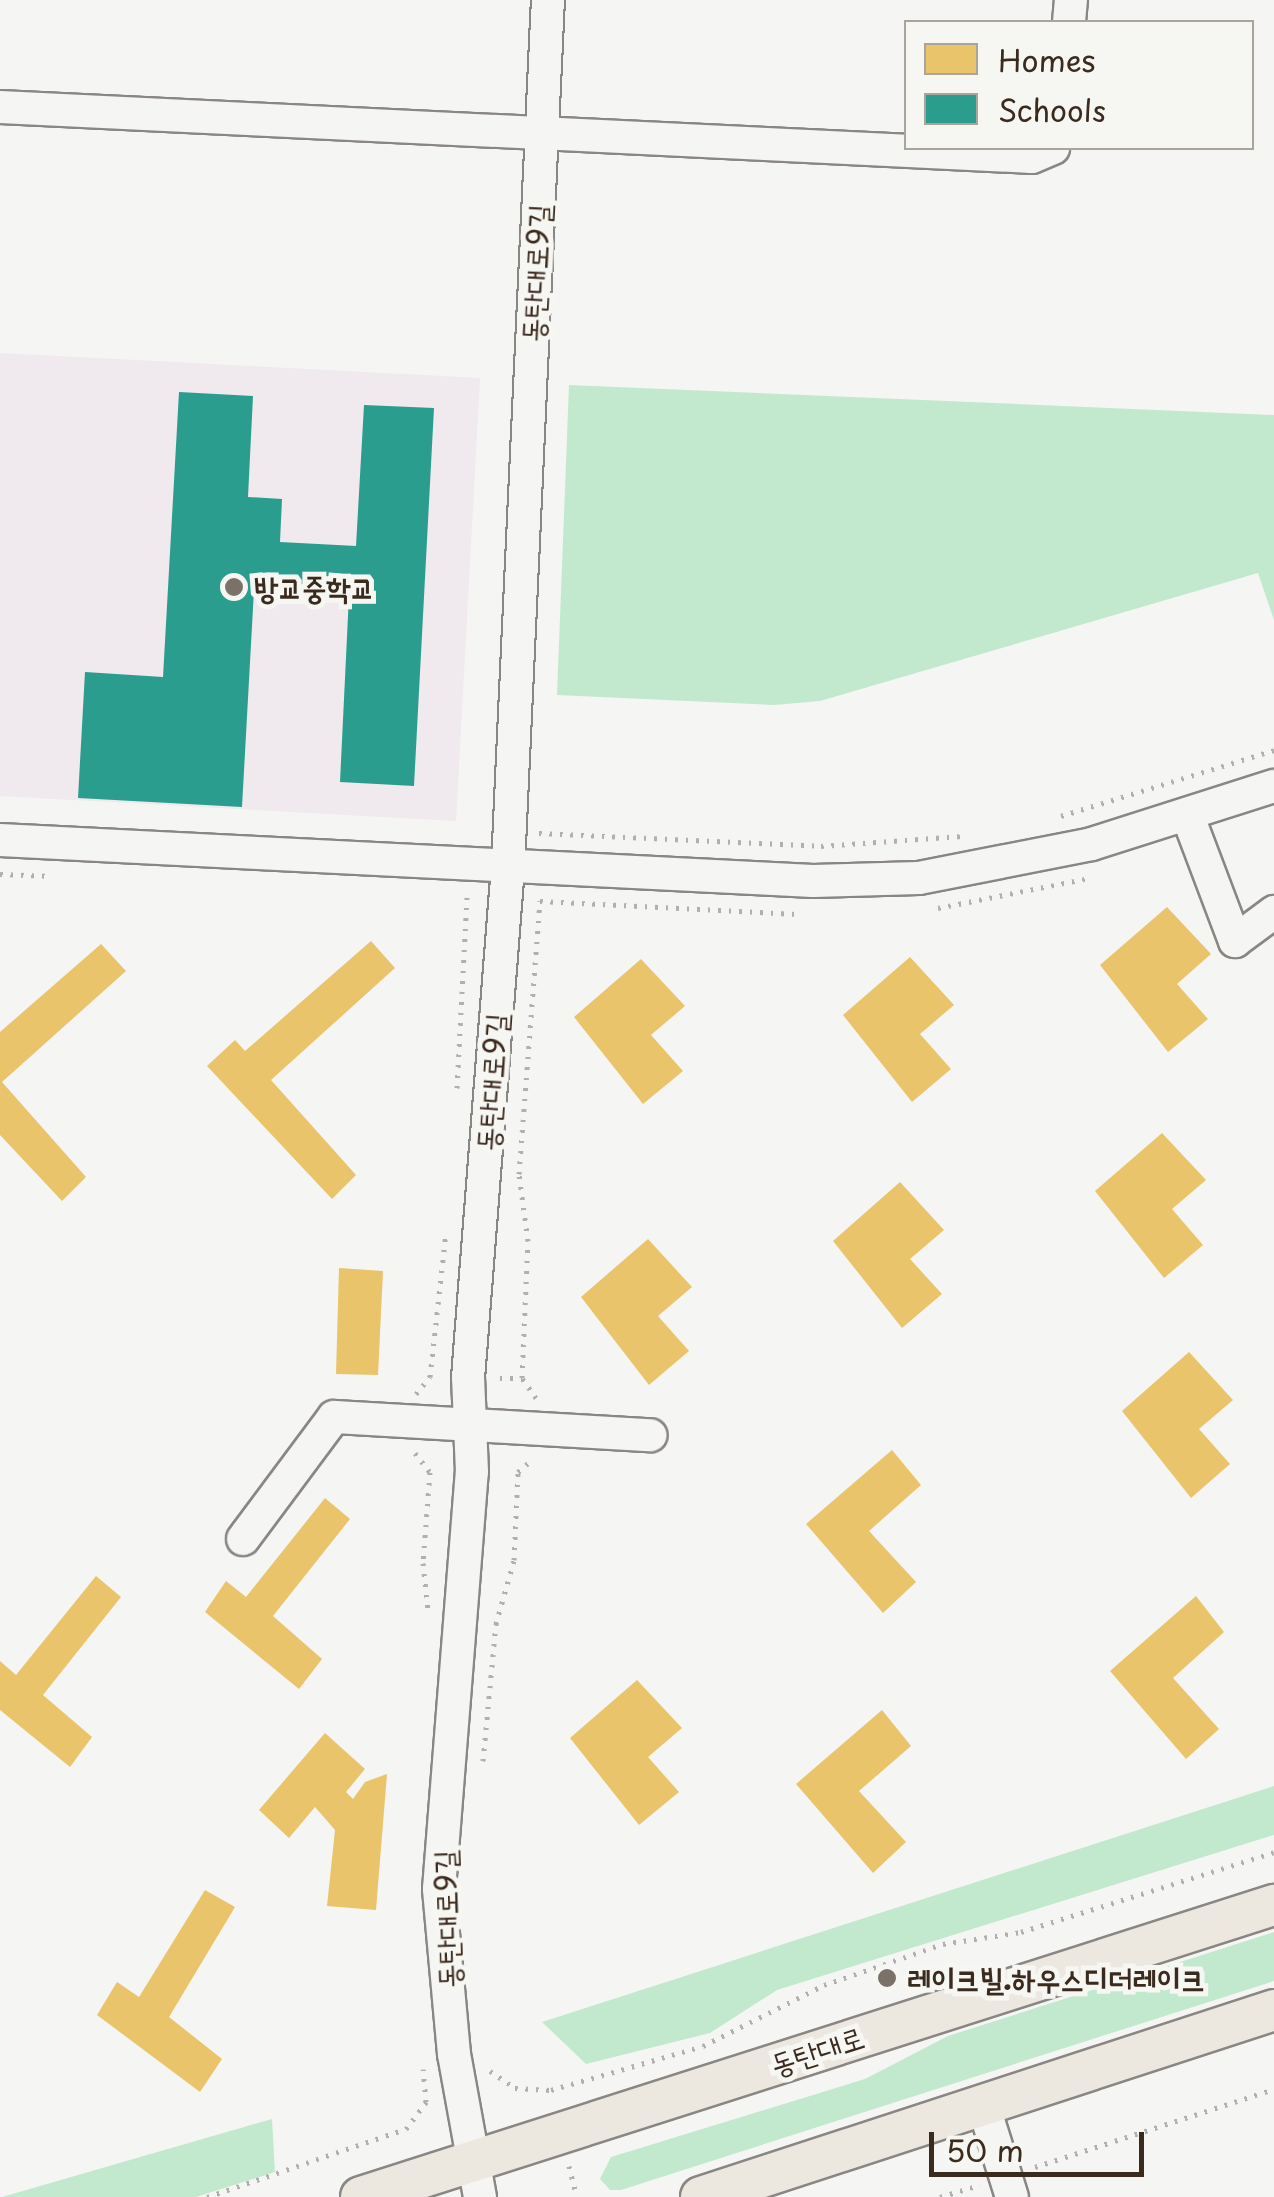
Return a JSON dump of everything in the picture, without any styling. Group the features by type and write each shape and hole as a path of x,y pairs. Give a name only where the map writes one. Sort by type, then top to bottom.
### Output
{"main road":[{"name":"동탄대로","path":"361,2197 476,2179 1274,1905"},
{"path":"701,2197 1274,2010"}],"street":[{"name":"동탄대로9길","path":"476,2179 438,1889 472,1472 467,1425 508,866 548,0"},
{"path":"0,107 1032,157 1049,150"},
{"path":"0,840 814,881 919,878 1075,848 1274,786"},
{"path":"1187,814 1235,941 1274,912"},
{"path":"243,1539 334,1417 650,1436"},
{"path":"983,2104 1018,2184"}],"path":[{"path":"1050,819 1274,750"},
{"path":"545,833 821,846 966,835"},
{"path":"0,874 70,877"},
{"path":"922,909 1006,900 1103,874"},
{"path":"451,896 470,897 456,1107"},
{"path":"536,1393 522,1378 528,1241 519,1174 540,901 803,914"},
{"path":"416,1388 430,1378 448,1221"},
{"path":"412,1452 430,1472 423,1562 430,1628"},
{"path":"481,1777 496,1624 514,1560 518,1472 533,1462"},
{"path":"488,2064 493,2077 515,2088 552,2090 703,2046 824,1985 942,1944 1022,1932 1274,1852"},
{"path":"207,2197 406,2130 426,2102 423,2065"},
{"path":"1018,2184 1274,2089"},
{"path":"940,2197 986,2184 990,2197"}],"shaded area":[{"name":"방교중학교","path":"0,353 480,378 456,821 0,796"}],"green space":[{"path":"569,385 1274,415 1274,620 1258,573 820,701 774,705 557,695"},
{"path":"1274,1786 1274,1835 777,1990 710,2033 586,2064 542,2022"},
{"path":"1274,1932 1274,1981 621,2190 610,2190 600,2179 611,2157 865,2079 948,2036"},
{"path":"272,2119 275,2172 196,2197 2,2197"}],"building: Homes":[{"path":"1167,907 1211,954 1177,984 1208,1019 1168,1052 1100,965"},
{"path":"371,941 395,968 271,1080 356,1175 332,1199 207,1066 235,1040 245,1051"},
{"path":"101,944 126,971 2,1082 86,1177 62,1201 0,1135 0,1032"},
{"path":"910,957 954,1005 920,1034 951,1069 912,1102 843,1015"},
{"path":"641,959 685,1006 651,1035 683,1071 643,1104 574,1017"},
{"path":"1162,1133 1206,1180 1172,1209 1203,1245 1164,1278 1095,1191"},
{"path":"900,1182 944,1230 910,1259 942,1294 902,1328 833,1241"},
{"path":"648,1239 692,1287 658,1316 689,1351 649,1385 581,1297"},
{"path":"339,1268 383,1271 378,1375 336,1374"},
{"path":"1189,1352 1233,1400 1199,1429 1230,1464 1191,1498 1122,1411"},
{"path":"892,1450 921,1485 869,1531 916,1582 883,1613 806,1524"},
{"path":"325,1498 350,1519 273,1616 322,1659 299,1689 205,1612 226,1581 246,1597"},
{"path":"96,1576 121,1597 43,1695 92,1737 70,1767 0,1710 0,1661 16,1675"},
{"path":"1196,1596 1224,1632 1173,1678 1219,1729 1186,1759 1110,1671"},
{"path":"637,1680 682,1728 648,1757 679,1792 639,1825 570,1738"},
{"path":"882,1710 911,1746 859,1791 906,1842 873,1873 796,1784"},
{"path":"325,1733 365,1769 346,1792 353,1799 365,1782 387,1774 376,1910 327,1906 335,1830 315,1807 289,1838 259,1810"},
{"path":"205,1890 235,1907 169,2017 222,2059 200,2092 97,2015 117,1982 139,1997"}],"building: Schools":[{"path":"179,392 253,396 248,497 282,499 280,542 356,546 364,405 434,408 414,786 340,782 349,595 254,590 242,807 78,798 85,672 163,677"}],"place":[{"name":"방교중학교","path":"234,587"},
{"name":"레이크빌.하우스디더레이크","path":"887,1978"}]}
